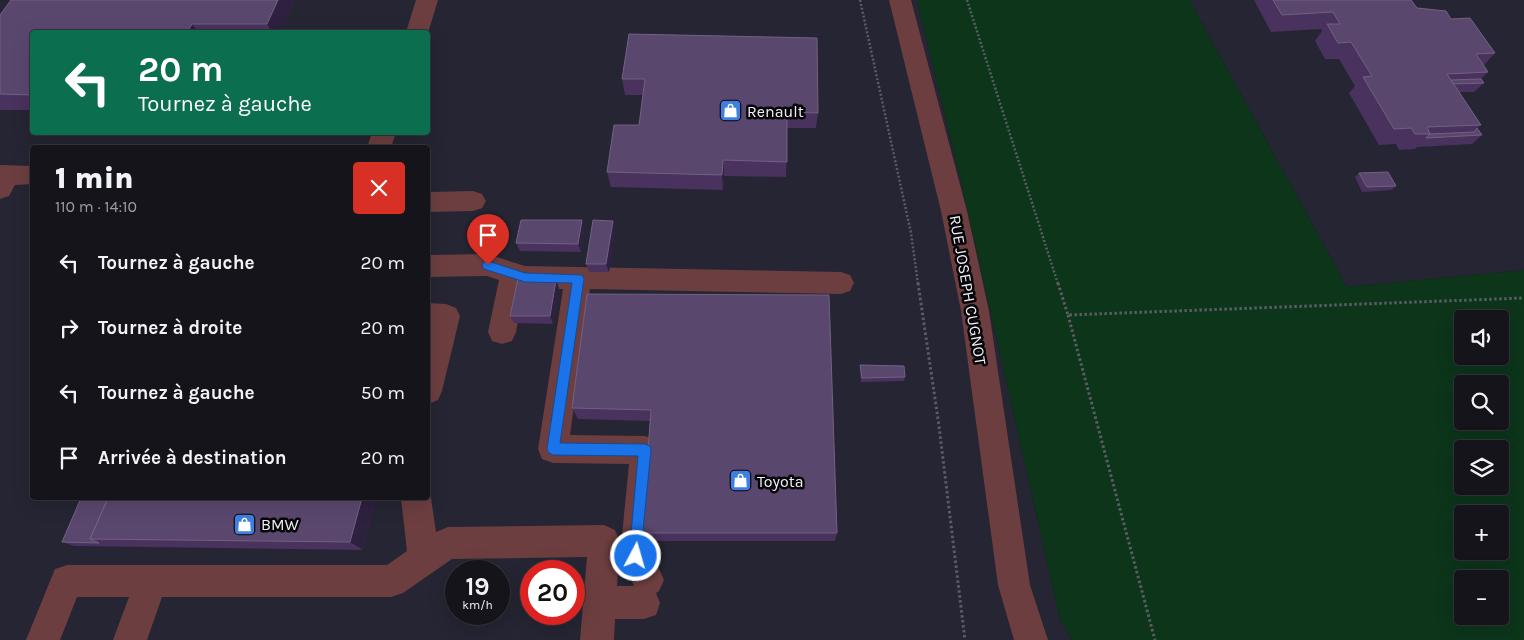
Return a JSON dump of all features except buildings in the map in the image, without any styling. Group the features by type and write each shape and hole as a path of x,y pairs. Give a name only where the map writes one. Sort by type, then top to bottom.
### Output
{"street":[{"path":"418,30 427,0"},
{"name":"RUE JOSEPH CUGNOT","path":"900,0 954,211 973,302 1014,586 1031,640"},
{"path":"430,202 473,201"},
{"path":"430,266 488,265 525,277 842,282"},
{"path":"502,332 513,274"},
{"path":"578,279 553,449 645,450 636,556 646,591 600,602"},
{"path":"430,315 446,316 430,383"},
{"path":"416,500 424,559"},
{"path":"43,640 67,580 390,581 448,543 604,540 597,640"},
{"path":"130,640 151,581"},
{"name":"RUE JOSEPH CUGNOT","path":"1012,640 1014,586"}],"path":[{"path":"860,0 912,233 939,426 965,640"},
{"path":"967,0 1068,315 1155,640"},
{"path":"1068,315 1524,298"}],"shaded area":[{"path":"0,0 917,0 963,190 1060,619 1072,640 0,640"},
{"path":"1189,0 1524,0 1524,270 1347,287"}],"green space":[{"path":"917,0 1189,0 1347,287 1524,270 1524,640 1072,640 1060,619 963,190"}],"place":[{"name":"Renault","path":"731,111"},
{"name":"Toyota","path":"741,481"},
{"name":"BMW","path":"245,524"}],"route":[{"path":"488,265 525,277 578,279 553,449 645,450 636,556"}]}
